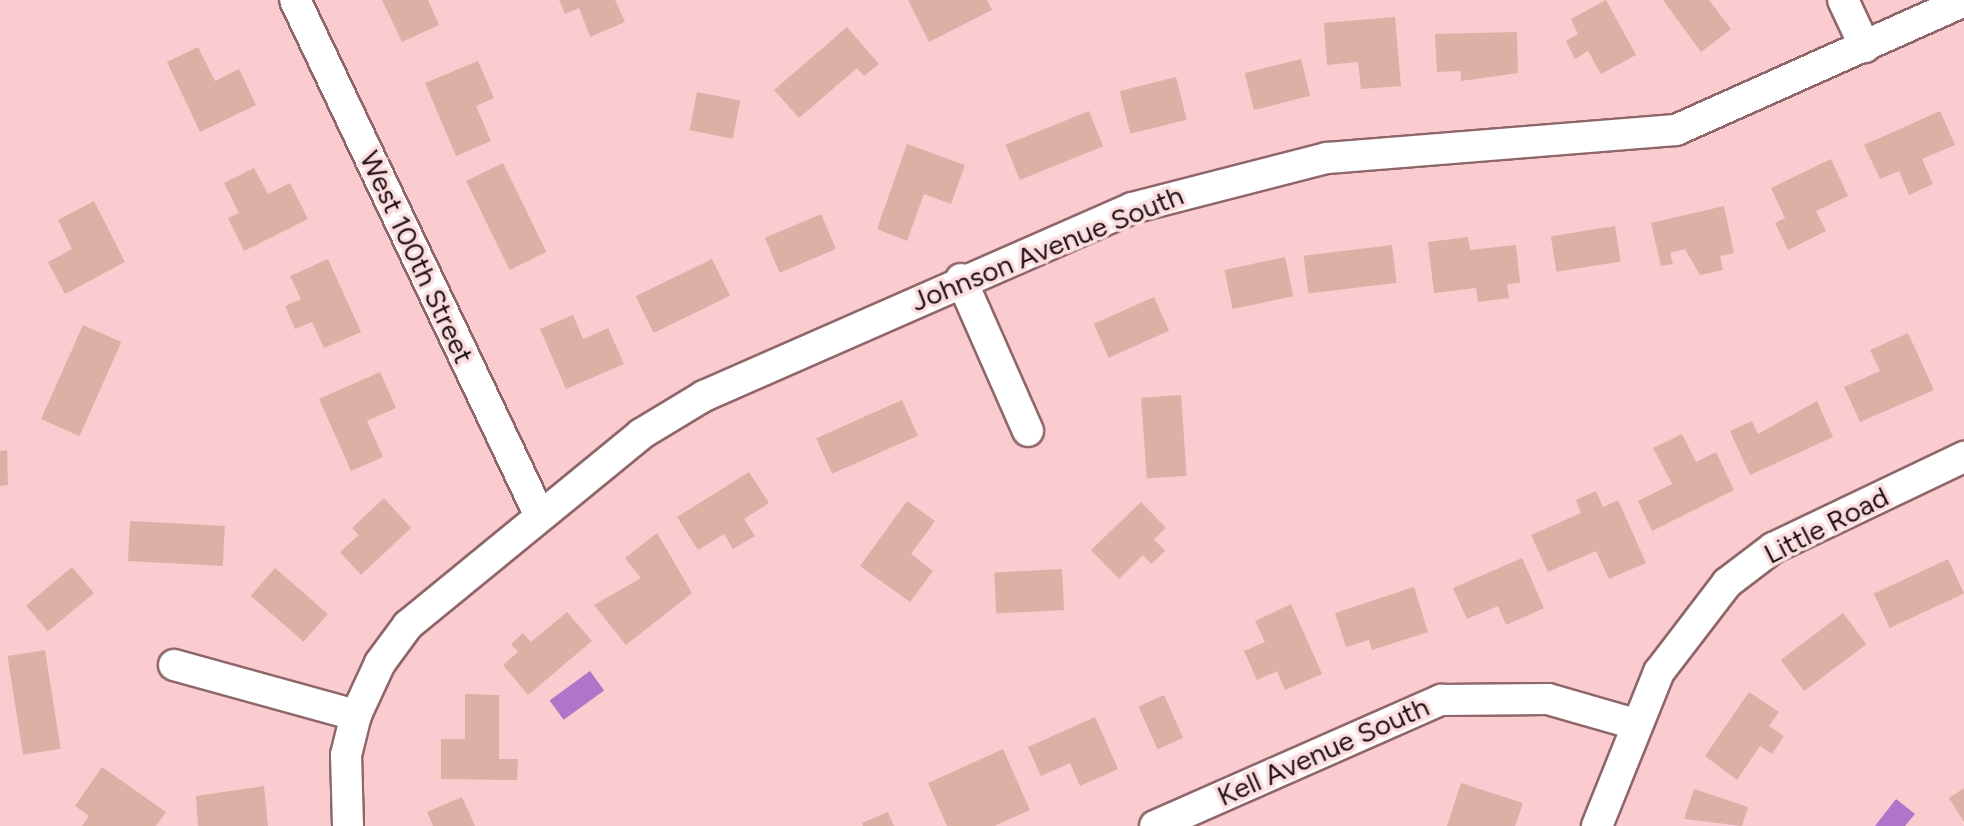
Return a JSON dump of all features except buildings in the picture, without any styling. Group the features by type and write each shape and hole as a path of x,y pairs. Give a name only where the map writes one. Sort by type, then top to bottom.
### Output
{"street":[{"name":"West 100th Street","path":"295,0 539,514"},
{"path":"1843,0 1865,47"},
{"name":"Johnson Avenue South","path":"348,826 346,755 356,715 408,625 539,514 641,434 704,396 961,279 1132,208 1327,158 1676,130 1964,1"},
{"path":"961,279 1028,431"},
{"name":"Little Road","path":"1597,826 1635,724 1689,625 1727,583 1773,548 1964,457"},
{"path":"174,665 356,715"},
{"name":"Kell Avenue South","path":"1155,826 1441,700 1548,699 1635,724"}],"shaded area":[{"path":"590,671 604,690 564,720 550,700"},
{"path":"1896,799 1915,814 1905,826 1875,826"}]}
